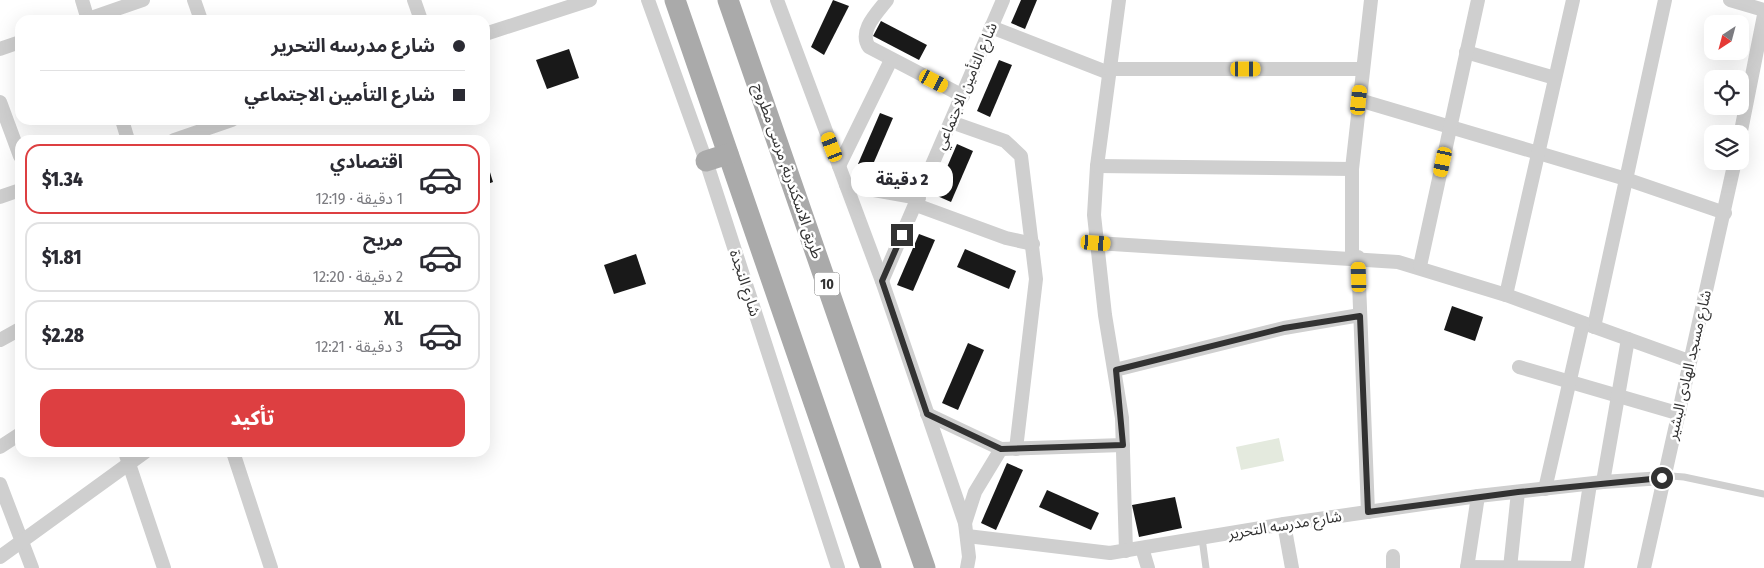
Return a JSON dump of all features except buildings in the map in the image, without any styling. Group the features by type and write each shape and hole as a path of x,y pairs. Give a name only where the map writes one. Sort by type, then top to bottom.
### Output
{"main road":[{"path":"675,0 871,568"},
{"name":"طريق الاسكندرية, مرسى مطروح","path":"728,0 926,568"},
{"path":"706,160 728,154"}],"street":[{"path":"82,0 86,15"},
{"path":"101,15 144,0"},
{"path":"194,0 199,15"},
{"path":"414,0 419,15"},
{"path":"490,32 590,0"},
{"name":"شارع النجدة","path":"648,0 706,160 837,568"},
{"path":"777,0 882,281 966,530 969,557 967,568"},
{"path":"887,0 869,26 865,36 869,48 963,96"},
{"name":"شارع التأمين الاجتماعي","path":"882,281 1003,0"},
{"path":"1119,0 1096,166 1096,243 1105,314 1116,370 1123,445 1126,551"},
{"path":"1368,512 1352,169 1371,0"},
{"path":"1420,266 1478,0"},
{"path":"1506,295 1573,0"},
{"path":"1546,489 1569,382 1589,325 1626,180 1665,0"},
{"path":"1730,0 1764,10"},
{"path":"1742,125 1764,15"},
{"path":"991,27 1109,71 1362,69"},
{"path":"0,49 15,44"},
{"path":"1466,52 1555,78"},
{"path":"839,166 891,60"},
{"path":"1359,100 1626,180 1725,213"},
{"path":"0,102 15,142"},
{"path":"951,122 1005,141 1021,156 1033,244 1035,297 1016,448"},
{"path":"188,135 218,125"},
{"path":"1096,166 1352,169"},
{"name":"شارع مسجد الهادى البشير","path":"1644,568 1662,478 1725,213 1733,170"},
{"path":"846,185 917,202 1006,238 1033,244"},
{"path":"0,197 15,192"},
{"path":"1096,243 1355,257 1420,266 1689,361"},
{"path":"1116,370 1284,328 1360,316"},
{"path":"0,340 15,332"},
{"path":"1478,496 1467,568 1576,568 1618,396 1628,339"},
{"path":"1519,367 1677,413"},
{"path":"927,414 1001,449 1123,445"},
{"path":"0,447 15,437"},
{"path":"966,530 975,492 1001,449"},
{"path":"235,457 271,568"},
{"path":"0,558 127,458 159,565"},
{"name":"شارع مدرسه التحرير","path":"966,530 1093,552 1126,551 1284,524 1478,496 1662,478"},
{"path":"0,484 32,568"},
{"path":"1510,568 1518,492"},
{"path":"1284,524 1292,568"},
{"path":"1142,548 1148,568"}],"lane":[{"path":"1662,478 1670,476 1684,477 1764,494"},
{"path":"1202,538 1206,568"}],"shaded area":[{"path":"1279,438 1284,461 1241,470 1236,447"}],"route":[{"path":"902,235 882,281 927,414 1001,449 1123,445 1122,418 1116,370 1284,328 1360,316 1362,403 1368,512 1478,496 1603,482 1662,478"}]}
